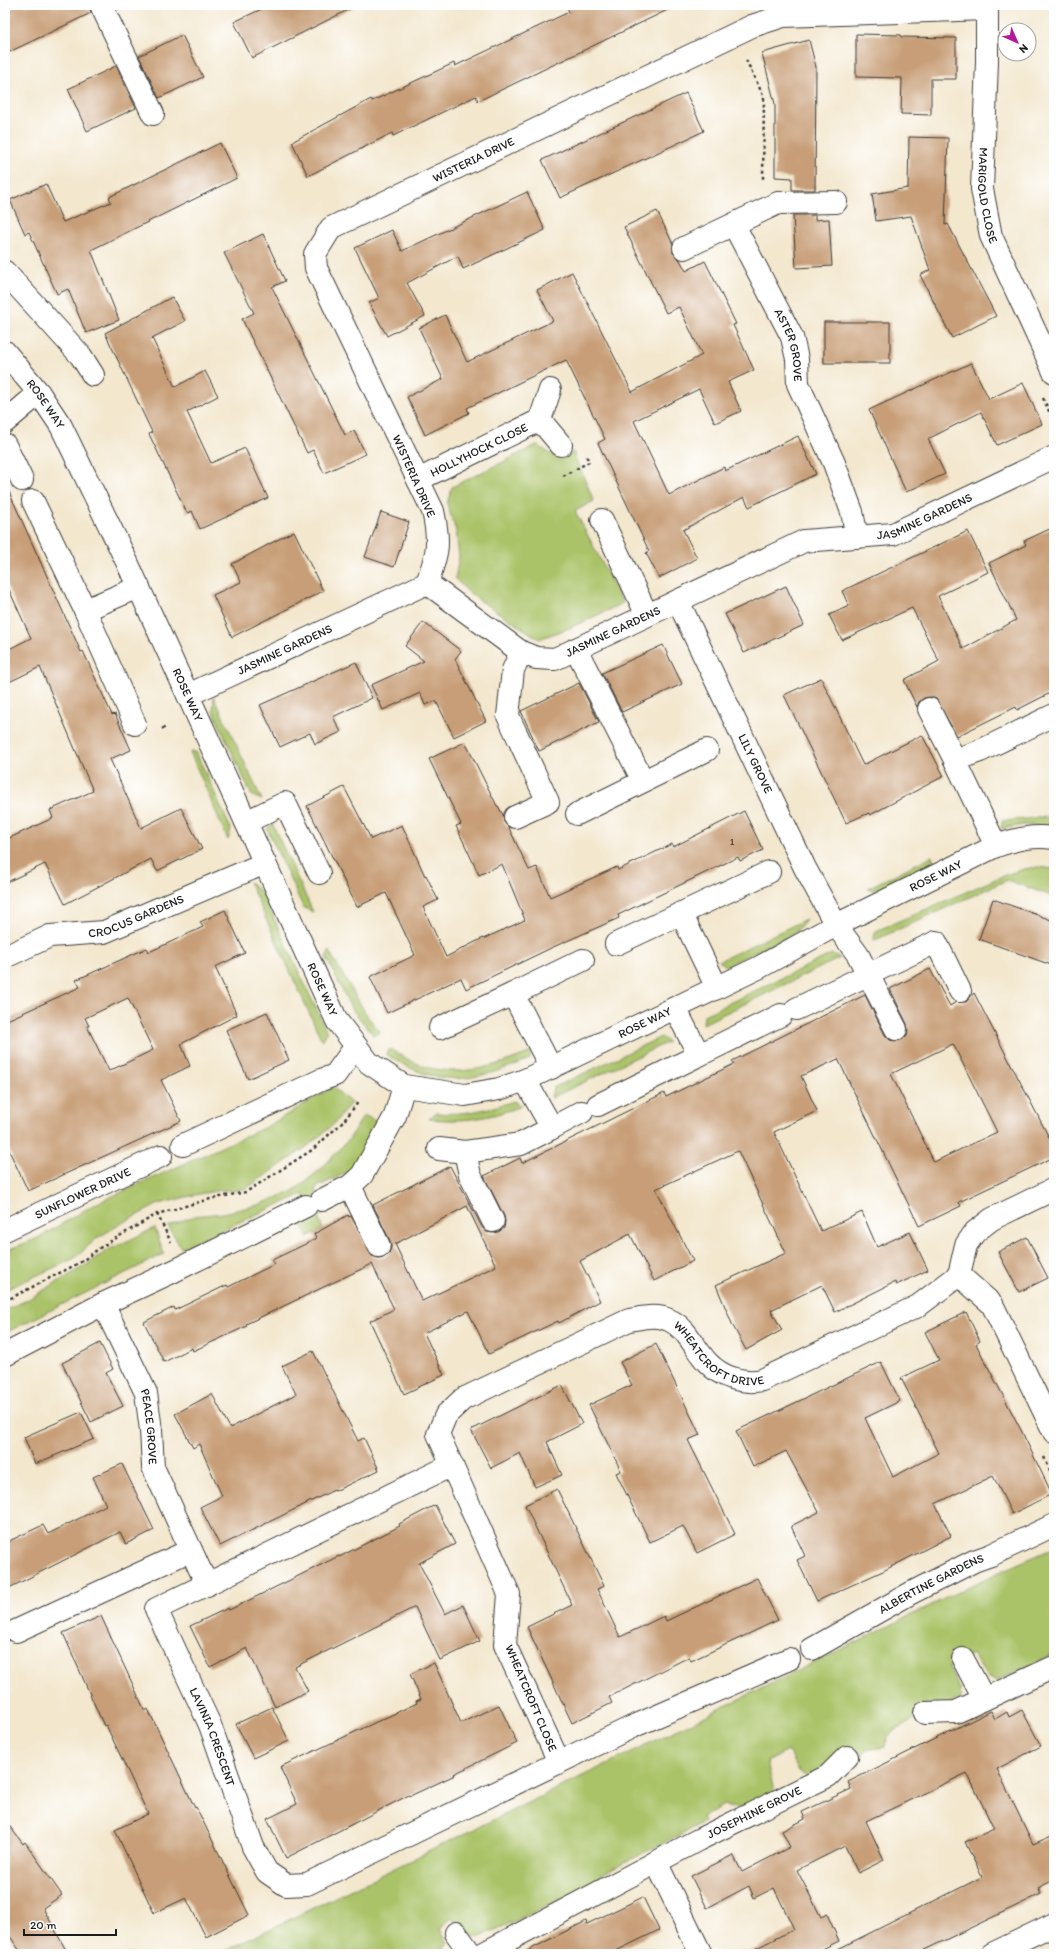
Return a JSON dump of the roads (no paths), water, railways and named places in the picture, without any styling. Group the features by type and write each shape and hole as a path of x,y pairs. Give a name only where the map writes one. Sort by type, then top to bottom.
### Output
{"street":[{"path":"101,5 153,114"},
{"name":"MARIGOLD CLOSE","path":"987,7 987,62 982,189 991,236 1052,362"},
{"name":"WISTERIA DRIVE","path":"427,583 437,556 438,533 433,511 316,268 315,254 331,228 752,26 783,16 987,7"},
{"path":"684,248 778,203 836,202"},
{"name":"ASTER GROVE","path":"734,224 792,337 797,359 798,384 834,463 852,512 857,537"},
{"path":"5,272 81,356 93,375"},
{"name":"ROSE WAY","path":"5,352 39,393 61,426 139,587 336,1021 369,1063 404,1086 465,1095 499,1089 526,1080 717,988 836,925 996,846 1021,838 1054,838"},
{"path":"550,390 540,420 561,445"},
{"path":"5,422 39,393"},
{"name":"HOLLYHOCK CLOSE","path":"418,480 540,420"},
{"path":"5,445 22,480"},
{"name":"JASMINE GARDENS","path":"188,695 427,583 521,652 536,658 555,658 804,542 893,534 1054,457"},
{"path":"33,501 85,610 135,724"},
{"path":"602,520 647,615"},
{"path":"85,610 139,587"},
{"name":"LILY GROVE","path":"678,601 802,861 836,925 858,955 896,1029"},
{"path":"576,649 643,781"},
{"path":"515,817 548,802 508,716 513,670 521,652"},
{"path":"929,709 996,846"},
{"path":"955,760 980,751 1054,715"},
{"path":"577,814 707,750"},
{"path":"246,822 285,803 319,873"},
{"name":"CROCUS GARDENS","path":"5,957 50,936 104,932 265,863"},
{"path":"616,944 769,872"},
{"path":"680,913 717,988"},
{"path":"439,1149 465,1152 521,1144 590,1108 936,942 960,991"},
{"path":"440,1028 583,960"},
{"path":"514,994 551,1068"},
{"path":"675,1008 699,1055"},
{"path":"183,1144 321,1080 335,1075 356,1046"},
{"path":"526,1080 552,1128"},
{"path":"5,1355 103,1304 350,1186 362,1175 389,1128 395,1116 404,1086"},
{"path":"465,1152 470,1175 493,1221"},
{"name":"SUNFLOWER DRIVE","path":"5,1230 161,1156"},
{"path":"350,1186 378,1246"},
{"path":"1054,1189 992,1219 975,1232 966,1244 959,1275 992,1304 1054,1432"},
{"name":"WHEATCROFT DRIVE","path":"452,1465 438,1434 446,1414 463,1398 629,1320 651,1316 669,1320 689,1336 708,1363 729,1378 753,1382 762,1380 918,1306 959,1275"},
{"name":"PEACE GROVE","path":"103,1304 146,1393 151,1430 153,1467 207,1584"},
{"name":"LAVINIA CRESCENT","path":"452,1465 156,1609 210,1726 253,1847 267,1872 286,1885 307,1884 558,1762"},
{"name":"WHEATCROFT CLOSE","path":"452,1465 509,1594 505,1645 558,1762 632,1727 789,1659"},
{"name":"ALBERTINE GARDENS","path":"812,1649 911,1593 974,1561 991,1555 1054,1525"},
{"path":"16,1631 191,1550"},
{"path":"963,1659 984,1700"},
{"path":"925,1713 956,1712 1054,1668"},
{"name":"JOSEPHINE GROVE","path":"482,1954 698,1840 828,1776 847,1757"},
{"path":"656,1862 701,1954"},
{"path":"992,1954 1054,1924"},
{"path":"456,1932 471,1954"}]}
